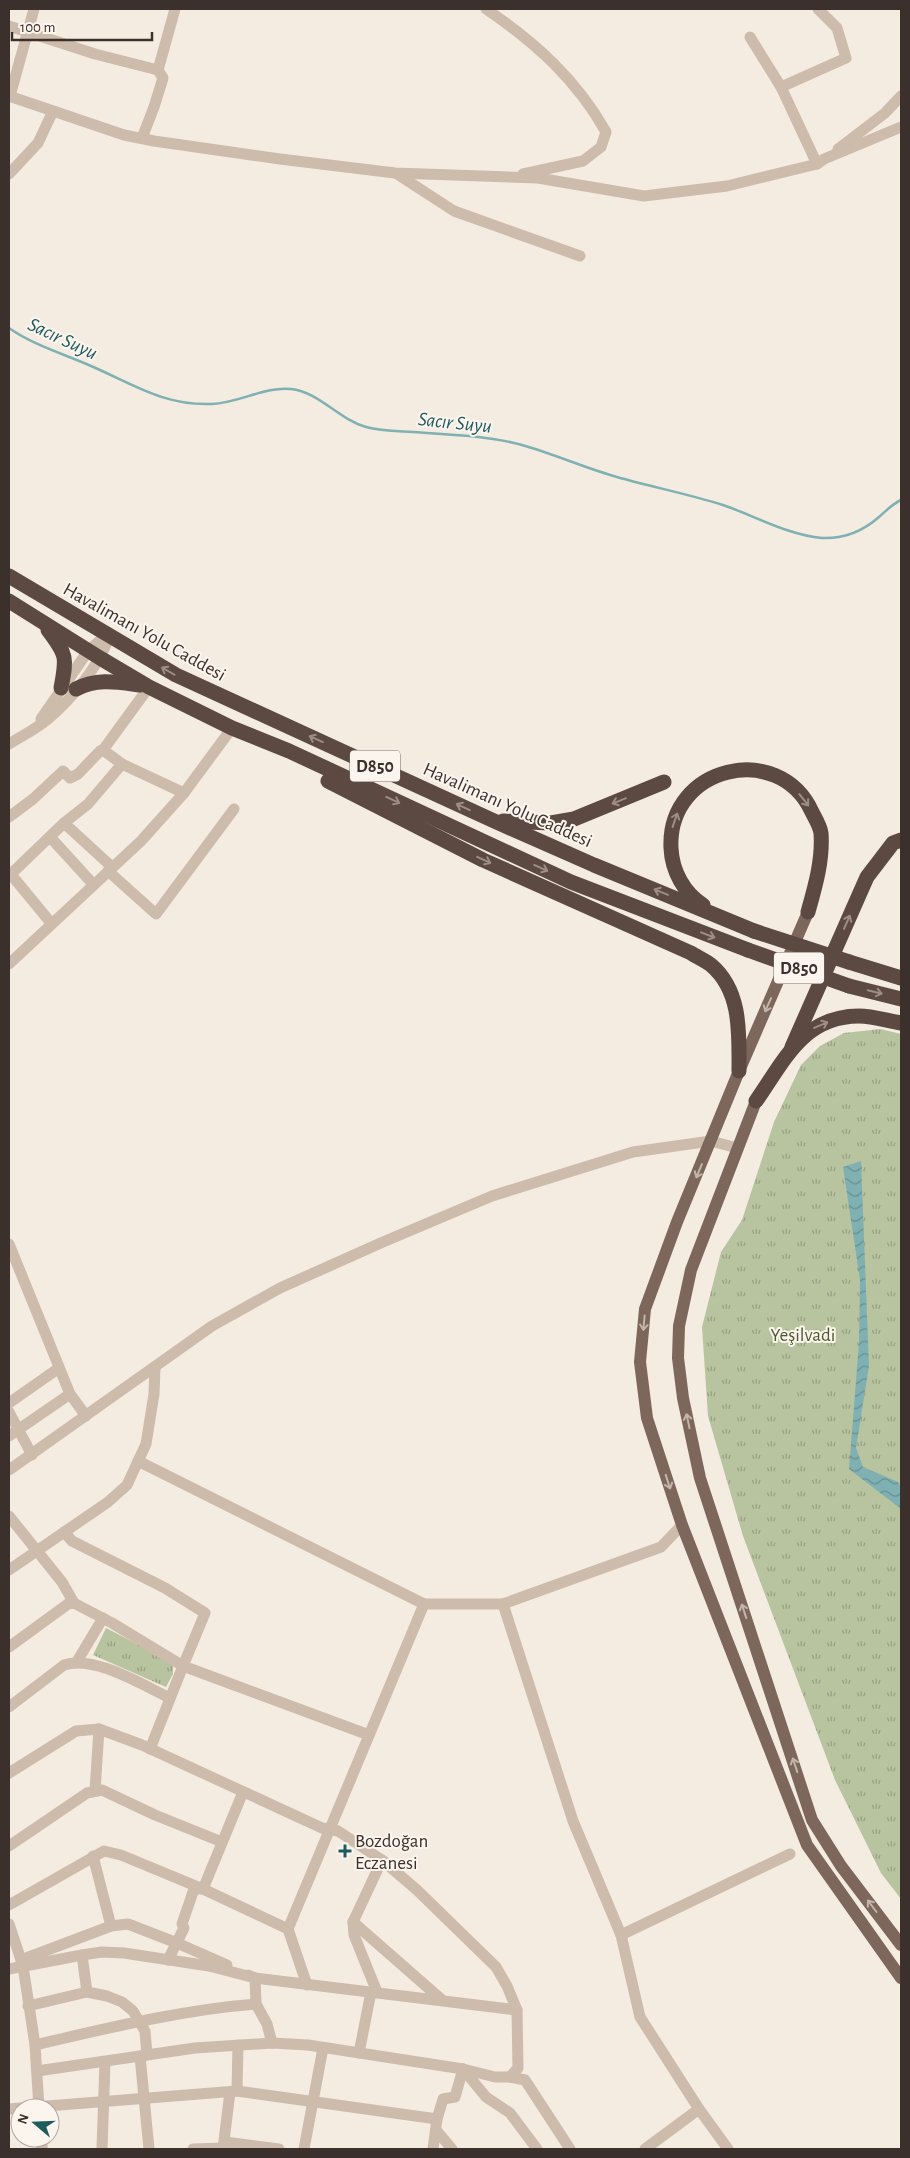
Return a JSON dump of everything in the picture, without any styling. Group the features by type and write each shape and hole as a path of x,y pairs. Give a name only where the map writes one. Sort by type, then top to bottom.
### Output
{"highway":[{"name":"Havalimanı Yolu Caddesi","path":"9,576 176,675 492,820 594,865 754,931 901,978"},
{"name":"D850","path":"9,601 94,655 149,687 232,728 289,751 571,882 631,907 849,986 901,999"},
{"path":"42,622 64,654 69,689 99,681 149,687"},
{"path":"289,751 323,778 483,860 691,953 710,964 720,974 730,991 737,1015 740,1037 739,1072"},
{"path":"721,917 692,898 679,878 671,858 670,836 674,819 683,801 698,784 714,776 733,771 767,772 789,783 806,801 821,832 818,872 808,912"},
{"path":"492,820 551,823 574,819 664,782"},
{"path":"756,1101 792,1047 867,876 893,843 901,840"},
{"path":"792,1047 814,1028 834,1020 859,1016 901,1023"}],"main road":[{"path":"808,912 677,1222 645,1309 640,1362 647,1418 682,1525 807,1845 901,1978"},
{"path":"756,1101 691,1270 679,1326 678,1358 683,1398 700,1478 812,1820 841,1866 901,1945"}],"street":[{"path":"34,9 9,96 142,138 280,159 395,173 538,178 644,196 727,186 821,162 901,127"},
{"path":"158,70 175,9"},
{"path":"781,87 846,58 836,28 818,9"},
{"path":"489,10 547,55 596,114 606,132 601,147 583,161 539,169 513,177"},
{"path":"9,26 95,54 158,70 163,78 142,138"},
{"path":"750,37 781,87 821,162"},
{"path":"821,162 884,113 901,96"},
{"path":"9,174 38,143 53,111"},
{"path":"395,173 454,211 580,256"},
{"path":"9,744 34,728 69,689 108,636"},
{"path":"9,818 63,771 70,778 78,774 103,750 149,687"},
{"path":"9,964 141,841 184,793 232,728"},
{"path":"103,750 122,764 184,793"},
{"path":"51,923 10,873 51,838 64,823 88,804 122,764"},
{"path":"64,823 156,914 234,809"},
{"path":"51,838 93,884"},
{"path":"9,1470 212,1326 280,1288 492,1196 633,1152 711,1141 737,1148"},
{"path":"9,1244 70,1394 86,1416"},
{"path":"9,1570 108,1502 127,1485 146,1444 154,1394 155,1367"},
{"path":"9,1403 59,1368"},
{"path":"14,1433 70,1394"},
{"path":"9,1412 14,1433 32,1455"},
{"path":"138,1461 424,1604 503,1604 661,1547 682,1525"},
{"path":"9,1516 62,1582 74,1603 103,1618 183,1666 369,1735"},
{"path":"64,1532 72,1541 165,1588 205,1613 150,1749"},
{"path":"9,1647 68,1604 74,1603"},
{"path":"307,1985 288,1929 424,1604"},
{"path":"503,1604 573,1821 621,1935 640,2017 699,2109 728,2149"},
{"path":"76,1662 103,1618"},
{"path":"9,1707 64,1665 76,1662 107,1668 170,1698"},
{"path":"95,1791 98,1729"},
{"path":"9,1772 76,1731 98,1729 150,1749 322,1828 338,1830 382,1860 417,1890 496,1966 508,1986 517,2010 518,2068 510,2077"},
{"path":"9,1846 88,1793 102,1790 155,1815 222,1842"},
{"path":"203,1889 243,1792"},
{"path":"9,1905 104,1851 121,1855 203,1889 288,1929"},
{"path":"621,1935 790,1854"},
{"path":"93,1856 111,1926"},
{"path":"359,2053 374,1992 354,1935 353,1922 382,1860"},
{"path":"168,1960 184,1928 182,1924 194,1888 203,1889"},
{"path":"353,1922 443,2000"},
{"path":"9,1924 22,1963 35,2045 38,2098"},
{"path":"9,1970 111,1926 128,1924 177,1943 255,1978"},
{"path":"22,1963 102,1952 124,1953 209,1966 255,1978 517,2010"},
{"path":"82,1955 87,1992"},
{"path":"255,1978 256,2004 267,2024 272,2043"},
{"path":"28,2006 87,1992 107,1996 122,2002 133,2011 137,2021 145,2031 143,2099 149,2149"},
{"path":"35,2045 137,2021 222,2007 256,2004"},
{"path":"37,2071 195,2048 272,2043 308,2045 462,2069 495,2077 525,2080 570,2149"},
{"path":"224,2146 234,2091 238,2045"},
{"path":"304,2149 323,2048"},
{"path":"102,2149 105,2062"},
{"path":"433,2149 436,2124 443,2099 454,2097 462,2069"},
{"path":"462,2069 486,2098 510,2113 537,2149"},
{"path":"60,2105 234,2091 427,2119 436,2124 452,2149"},
{"path":"645,2149 699,2109"},
{"path":"193,2149 224,2146 279,2149"}],"green space":[{"name":"Yeşilvadi","path":"880,1029 901,1034 901,1899 881,1873 835,1780 743,1536 708,1416 702,1327 721,1252 742,1220 774,1122 801,1065 820,1046 844,1033"},
{"path":"106,1628 166,1659 173,1666 173,1674 166,1687 93,1655"}],"water":[{"path":"861,1161 869,1366 856,1448 863,1467 898,1482 901,1487 901,1509 849,1469 859,1343 860,1280 843,1167"}],"waterway":[{"name":"Sacır Suyu","path":"9,328 38,344 164,398 195,404 212,404 232,401 272,390 291,389 301,391 320,400 346,418 366,427 390,431 481,437 522,445 617,477 723,505 784,529 809,536 830,538 852,533 873,522 901,500"}],"place":[{"name":"Bozdoğan Eczanesi","path":"345,1851"}]}
